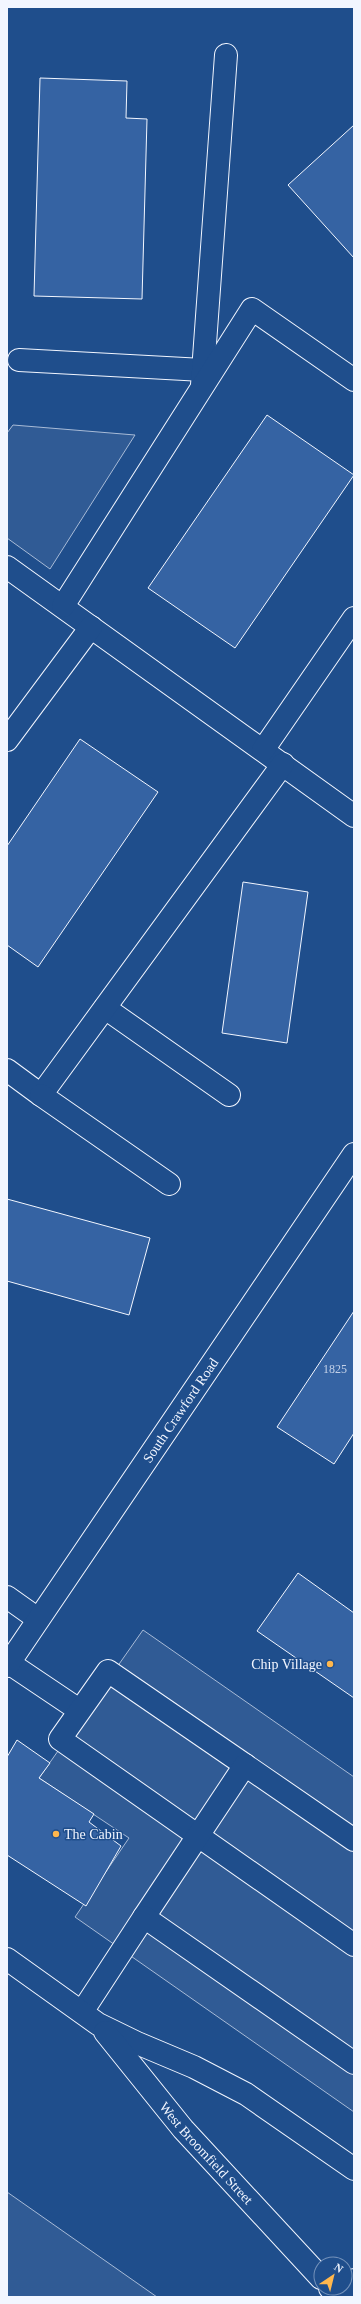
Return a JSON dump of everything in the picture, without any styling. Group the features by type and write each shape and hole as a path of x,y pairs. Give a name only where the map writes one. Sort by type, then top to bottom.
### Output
{"main road":[{"path":"202,379 226,55"},
{"path":"63,606 202,379 252,309 354,380"},
{"path":"19,360 202,379"},
{"path":"7,567 354,816"},
{"path":"263,750 354,618"},
{"path":"7,740 91,627"},
{"path":"41,1096 283,764"},
{"path":"105,1008 229,1095"},
{"path":"7,1070 41,1096 169,1184"},
{"name":"South Crawford Road","path":"8,1664 354,1154"},
{"path":"7,1597 38,1619"},
{"path":"8,1664 79,1710"},
{"path":"354,1840 108,1671 79,1710 60,1739 354,1945"},
{"path":"90,2018 144,1917 245,1765"},
{"path":"144,1917 354,2063"},
{"name":"West Broomfield Street","path":"7,1960 90,2018 137,2043 219,2079 246,2094 354,2169"},
{"name":"West Broomfield Street","path":"90,2018 144,2077 183,2129 313,2269"},
{"path":"353,2297 354,2280"}],"shaded area":[{"path":"13,425 135,435 50,569 7,538 7,433"},
{"path":"143,1630 354,1777 354,2112 75,1917 129,1838 39,1778"},
{"path":"7,2192 157,2297 7,2297"}],"building":[{"path":"40,78 127,81 126,118 147,119 142,299 34,296"},
{"path":"354,125 354,258 288,185"},
{"path":"267,415 354,475 235,648 148,588"},
{"path":"80,739 158,792 38,967 7,945 7,846"},
{"path":"243,882 308,892 287,1043 222,1033"},
{"path":"7,1199 150,1238 129,1315 7,1281"},
{"path":"354,1311 354,1433 334,1464 277,1427"},
{"name":"Chip Village","path":"298,1573 354,1613 354,1698 257,1631"},
{"name":"The Cabin","path":"17,1740 50,1763 39,1778 94,1814 89,1822 121,1846 86,1906 7,1855 7,1757"}],"place":[{"name":"Chip Village","path":"330,1664"},
{"name":"The Cabin","path":"56,1834"}]}
